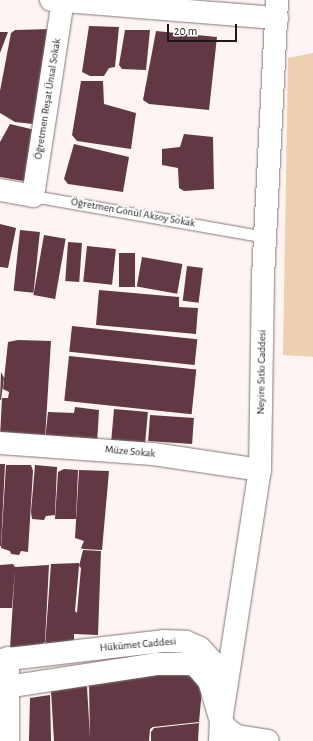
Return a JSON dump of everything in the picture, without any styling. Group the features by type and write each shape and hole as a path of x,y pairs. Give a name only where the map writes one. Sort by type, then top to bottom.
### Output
{"street":[{"path":"58,0 277,9"},
{"name":"Öğretmen Reşat Ünsal Sokak","path":"33,196 58,0"},
{"name":"Neyire Sıtkı Caddesi","path":"220,731 260,470 266,237 277,9"},
{"name":"Öğretmen Gönül Aksoy Sokak","path":"0,190 33,196"},
{"name":"Müze Sokak","path":"0,443 154,454 260,470"},
{"name":"Hükümet Caddesi","path":"4,659 163,641 186,642 205,652 216,669 220,731"},
{"path":"4,659 3,687 8,741"},
{"name":"Hükümet Caddesi","path":"3,687 156,664 189,664 196,666 208,681 220,731"},
{"path":"220,731 237,736 268,741"}],"lane":[{"name":"Öğretmen Gönül Aksoy Sokak","path":"33,196 266,237"}],"shaded area":[{"path":"313,53 313,357 283,355 288,58"}],"building":[{"path":"89,26 119,27 115,67 109,68 104,76 90,76 82,72"},
{"path":"52,29 33,124 15,122 0,113 0,91 11,33 15,30"},
{"path":"125,30 150,30 146,70 122,69 119,65"},
{"path":"156,31 217,37 209,110 149,104 143,100"},
{"path":"0,32 8,32 0,53"},
{"path":"81,81 103,81 104,104 136,113 131,149 77,141 72,135"},
{"path":"10,124 35,130 26,178 23,181 0,177 0,142"},
{"path":"184,134 213,137 214,189 184,191 179,188 178,168 162,165 162,149 180,147"},
{"path":"74,144 129,157 123,192 68,184 64,179"},
{"path":"0,224 16,228 8,268 0,267"},
{"path":"20,230 40,232 34,293 14,291"},
{"path":"44,235 66,239 55,299 33,295"},
{"path":"68,242 82,243 79,282 65,281"},
{"path":"87,246 116,249 112,285 83,282"},
{"path":"119,253 135,253 135,287 119,287"},
{"path":"142,257 182,264 177,294 137,287"},
{"path":"187,266 203,268 199,303 183,301"},
{"path":"99,290 179,297 179,307 198,308 196,334 96,325"},
{"path":"72,326 197,339 195,365 69,352"},
{"path":"18,340 51,341 45,439 0,437 2,398 8,398 9,392 3,389 8,342"},
{"path":"69,356 196,369 192,414 64,401"},
{"path":"1,372 4,378 0,400"},
{"path":"75,407 99,410 97,444 45,440 48,412 74,413"},
{"path":"114,409 148,412 145,444 111,441"},
{"path":"150,415 194,418 192,444 148,441"},
{"path":"0,464 5,464 1,546 0,546"},
{"path":"6,465 31,465 33,471 28,552 21,551 19,555 11,554 10,551 1,548"},
{"path":"35,465 57,467 55,515 46,516 44,520 32,519 31,512"},
{"path":"64,469 78,470 76,519 55,519 58,472"},
{"path":"79,470 109,471 102,550 83,549 81,548 84,541 75,538"},
{"path":"83,550 101,551 98,635 74,634 74,640 68,643 45,646 51,564 79,563 79,566","holes":["79,566 81,568 77,613 75,611"]},
{"path":"13,564 15,567 49,565 45,642 37,648 10,649 15,569 12,608 0,608 0,565"},
{"path":"184,669 203,679 199,722 153,727 150,729 149,741 54,741 51,691 60,690 60,686 84,685 87,687 90,737 89,684"},
{"path":"50,695 51,741 29,741 30,698"},
{"path":"199,723 198,741 151,741 151,732 154,728"}]}
